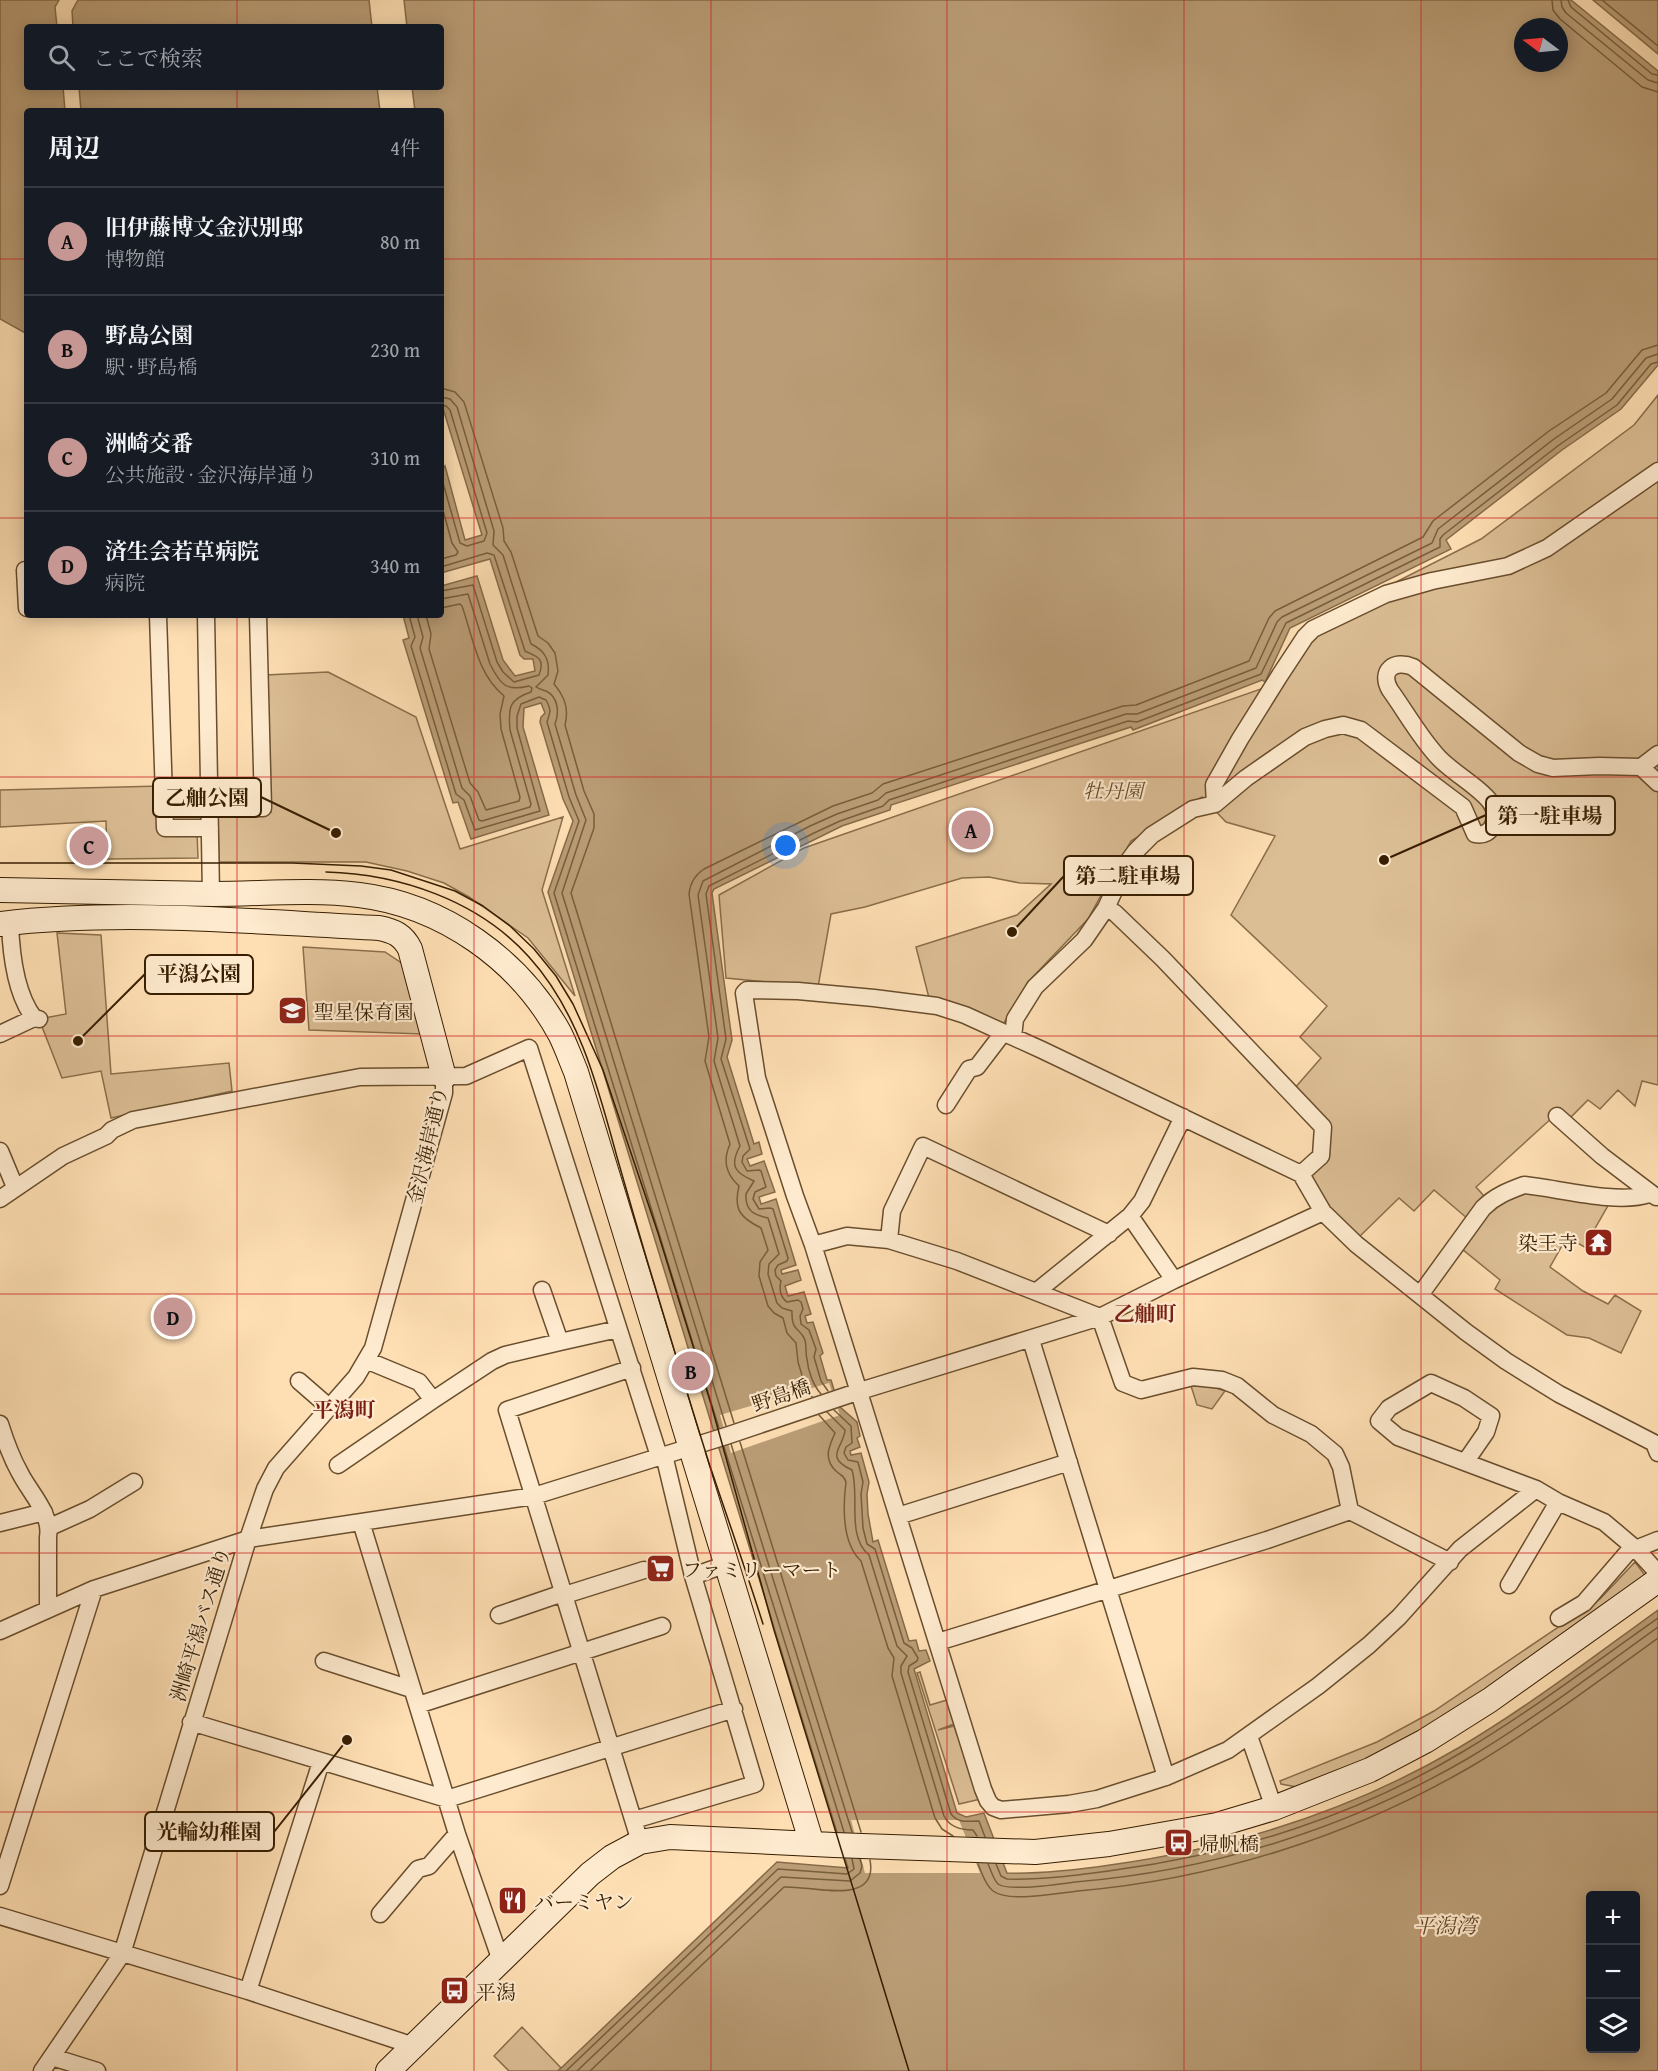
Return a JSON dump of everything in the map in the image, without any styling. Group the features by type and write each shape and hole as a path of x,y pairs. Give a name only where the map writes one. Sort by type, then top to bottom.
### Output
{"street":[{"path":"1215,804 1214,785 1234,748 1312,629 1386,594 1432,581 1484,572 1547,548 1658,471"},
{"path":"158,618 165,828 210,828"},
{"path":"206,618 211,894"},
{"path":"210,808 263,808 258,618"},
{"path":"946,1105 969,1069 977,1067 1008,1035 1035,987 1084,940 1106,908 1127,863 1135,852 1152,835 1192,809 1215,804 1246,777 1305,737 1343,725 1361,730 1463,807 1475,834 1481,835 1488,832 1495,823 1496,813 1491,801 1439,758 1386,683 1392,666 1399,663 1413,667 1519,753 1538,764 1553,768 1641,767 1658,754"},
{"path":"1641,767 1658,783"},
{"path":"0,890 211,894 321,892 359,895 398,903 462,930 512,971 537,999 560,1035 576,1072 727,1564 823,1845"},
{"path":"1106,908 1163,960 1323,1127 1321,1156 1302,1174"},
{"name":"金沢海岸通り","path":"5,924 84,919 179,919 379,928 395,932 404,938 410,949 444,1077 444,1093 410,1217 373,1348 356,1377 276,1468 265,1489 248,1539"},
{"path":"0,1034 36,1019 27,1009 20,991 5,924"},
{"path":"1536,1490 1460,1549 1399,1617 1369,1645 1318,1686 1228,1750 1166,1777 1097,1799 1010,1810 993,1807 983,1789 860,1391 757,1078 744,993 747,990 798,991 937,1006 1008,1035 1302,1174 1323,1212 1356,1244 1506,1361 1559,1394 1657,1445"},
{"path":"0,1199 63,1156 106,1136 112,1130 133,1120 360,1077 466,1076 529,1048 618,1329 662,1456 693,1576 755,1784 637,1831 388,2071"},
{"path":"1557,1116 1602,1156 1653,1196"},
{"path":"1036,1292 1130,1216 1142,1201 1183,1117"},
{"path":"889,1240 891,1211 923,1146 1109,1234"},
{"path":"0,1151 15,1187"},
{"path":"1420,1295 1493,1197 1524,1185 1624,1198 1653,1196"},
{"name":"野島橋","path":"691,1448 860,1391 1100,1317 1174,1280 1323,1212"},
{"path":"1130,1216 1174,1280"},
{"path":"813,1245 847,1236 889,1240 957,1261 1100,1317 1123,1383 1141,1390 1192,1377 1222,1380 1237,1386 1273,1415 1311,1434 1335,1454 1341,1467 1350,1511"},
{"path":"542,1290 560,1342"},
{"path":"339,1465 433,1400 505,1355 618,1329"},
{"path":"1030,1340 1070,1462 1166,1777"},
{"path":"366,1360 419,1382 433,1400"},
{"path":"632,1368 507,1410 637,1831"},
{"path":"299,1381 330,1408"},
{"path":"1467,1461 1486,1432 1491,1416 1456,1394 1431,1383 1389,1408 1379,1421 1398,1437 1467,1461 1604,1522 1636,1549 1658,1573"},
{"path":"0,1424 3,1443 47,1519 48,1608"},
{"name":"洲崎平潟バス通り","path":"42,2071 122,1954 248,1539 534,1496 691,1448"},
{"path":"898,1516 1070,1462"},
{"path":"0,1523 47,1519 90,1509 134,1482"},
{"path":"1509,1586 1558,1502"},
{"path":"938,1642 1267,1540 1350,1511 1450,1562"},
{"path":"361,1522 457,1834 501,1961"},
{"path":"0,1631 94,1588 248,1539"},
{"path":"1559,1618 1584,1604 1628,1552 1658,1540"},
{"path":"693,1576 727,1564"},
{"path":"499,1615 563,1593 568,1594 644,1570"},
{"path":"637,1831 670,1837 1035,1852 1109,1844 1218,1825 1274,1808 1370,1770 1457,1723 1658,1580"},
{"path":"0,1886 94,1588"},
{"path":"418,1706 662,1626"},
{"path":"324,1661 411,1689"},
{"path":"191,1722 447,1799 734,1709"},
{"path":"1249,1736 1274,1808"},
{"path":"248,1991 321,1762"},
{"path":"380,1914 418,1869 429,1866 457,1834"},
{"path":"0,1916 248,1991 414,2046"},
{"path":"52,2057 98,2071"}],"green space":[{"name":"牡丹園","path":"1658,395 1658,1085 1642,1081 1635,1106 1618,1090 1600,1109 1588,1100 1567,1121 1554,1116 1476,1187 1484,1196 1468,1219 1434,1190 1414,1211 1399,1198 1358,1238 1328,1208 1311,1174 1327,1123 1294,1089 1321,1058 1300,1037 1327,1006 1231,915 1275,836 1226,822 1202,797 1131,841 1088,919 1028,982 1004,1023 929,998 916,947 1017,915 1051,884 1020,883 989,877 962,878 865,907 831,914 818,987 726,978 719,895 804,848 1264,688 1299,631 1481,539 1634,425"},
{"path":"328,672 416,717 460,849 563,817 542,890 575,996 528,938 469,897 444,883 407,871 366,862 219,862 218,815 271,812 266,675"},
{"path":"161,786 162,831 197,831 198,858 107,859 106,821 0,827 0,790"},
{"path":"57,933 101,935 111,1074 229,1063 232,1091 111,1118 101,1071 62,1078 39,1019 66,1014"},
{"path":"303,947 385,952 403,964 423,1034 309,1030"},
{"path":"1520,1191 1610,1202 1593,1232 1596,1234 1588,1249 1567,1237 1550,1267 1583,1291 1608,1304 1615,1295 1641,1311 1621,1353 1589,1338 1567,1335 1495,1289 1500,1280 1462,1249 1490,1206"},
{"path":"1191,1386 1210,1386 1225,1391 1212,1409 1197,1405"},
{"path":"1635,1562 1647,1578 1470,1703 1389,1751 1302,1788 1281,1784 1280,1781 1377,1742 1434,1711 1600,1599"},
{"path":"920,1672 930,1705 947,1700 954,1724 938,1730 954,1726 981,1799 959,1804 917,1673"},
{"path":"522,2027 561,2068 558,2071 509,2071 494,2056"}],"water":[{"path":"0,0 59,0 55,7 57,24 24,24 24,90 63,90 65,108 24,108 24,332 0,319"},
{"path":"78,0 369,0 372,24 73,24 72,11"},
{"name":"平潟湾","path":"404,0 1571,0 1658,71 1658,365 1621,409 1562,450 1446,540 1451,549 1290,628 1265,682 1262,680 1133,730 1131,727 891,805 890,810 842,826 714,889 712,893 732,1040 727,1057 754,1144 759,1142 762,1154 747,1159 750,1166 764,1161 775,1192 759,1197 761,1204 776,1199 796,1265 781,1270 782,1274 798,1270 801,1280 785,1286 788,1296 804,1292 811,1314 805,1316 807,1323 813,1322 823,1353 820,1356 827,1380 831,1380 839,1406 857,1422 860,1436 857,1438 860,1447 850,1451 851,1455 861,1453 869,1482 868,1514 873,1542 878,1540 909,1641 916,1640 919,1651 926,1650 930,1661 914,1669 957,1813 966,1817 984,1813 1007,1873 1033,1873 1110,1865 1156,1858 1247,1837 1335,1808 1377,1790 1460,1747 1561,1681 1658,1610 1658,2071 558,2071 777,1862 848,1868 548,892 573,821 563,799 540,722 545,713 541,703 524,708 523,727 549,815 471,839 458,802 453,803 403,640 409,638 404,618 444,618 444,585 477,576 503,660 515,676 535,671 533,659 524,659 520,655 490,559 444,572 445,466 465,540 482,535 444,412 444,108 415,108 412,90 444,90 444,24 407,24"},
{"path":"1593,0 1658,0 1658,54"},
{"path":"79,90 377,90 380,108 81,108"}],"pier":[{"path":"829,1383 840,1415 731,1453 720,1415"},
{"path":"851,1820 959,1820 980,1873 865,1873"}],"tram line":[{"path":"0,863 292,863 361,866 391,870 455,891 483,906 510,926 534,949 556,976 573,1004 603,1070 658,1233 711,1404 774,1630 909,2071"},
{"path":"326,872 381,878 436,894 462,906 509,937 529,957 561,1002 574,1026 594,1077 695,1418 763,1624"}],"place":[{"name":"旧伊藤博文金沢別邸","path":"971,830"},
{"name":"乙舳公園","path":"336,833"},
{"name":"洲崎交番","path":"89,846"},
{"name":"第一駐車場","path":"1384,860"},
{"name":"第二駐車場","path":"1012,932"},
{"name":"聖星保育園","path":"293,1011"},
{"name":"平潟公園","path":"78,1041"},
{"name":"染王寺","path":"1599,1242"},
{"name":"済生会若草病院","path":"173,1317"},
{"name":"野島公園","path":"691,1371"},
{"name":"ファミリーマート","path":"661,1569"},
{"name":"光輪幼稚園","path":"347,1740"},
{"name":"帰帆橋","path":"1178,1843"},
{"name":"バーミヤン","path":"513,1901"},
{"name":"平潟","path":"455,1991"}],"district":[{"name":"乙舳町","path":"1145,1313"},
{"name":"平潟町","path":"344,1409"}]}
